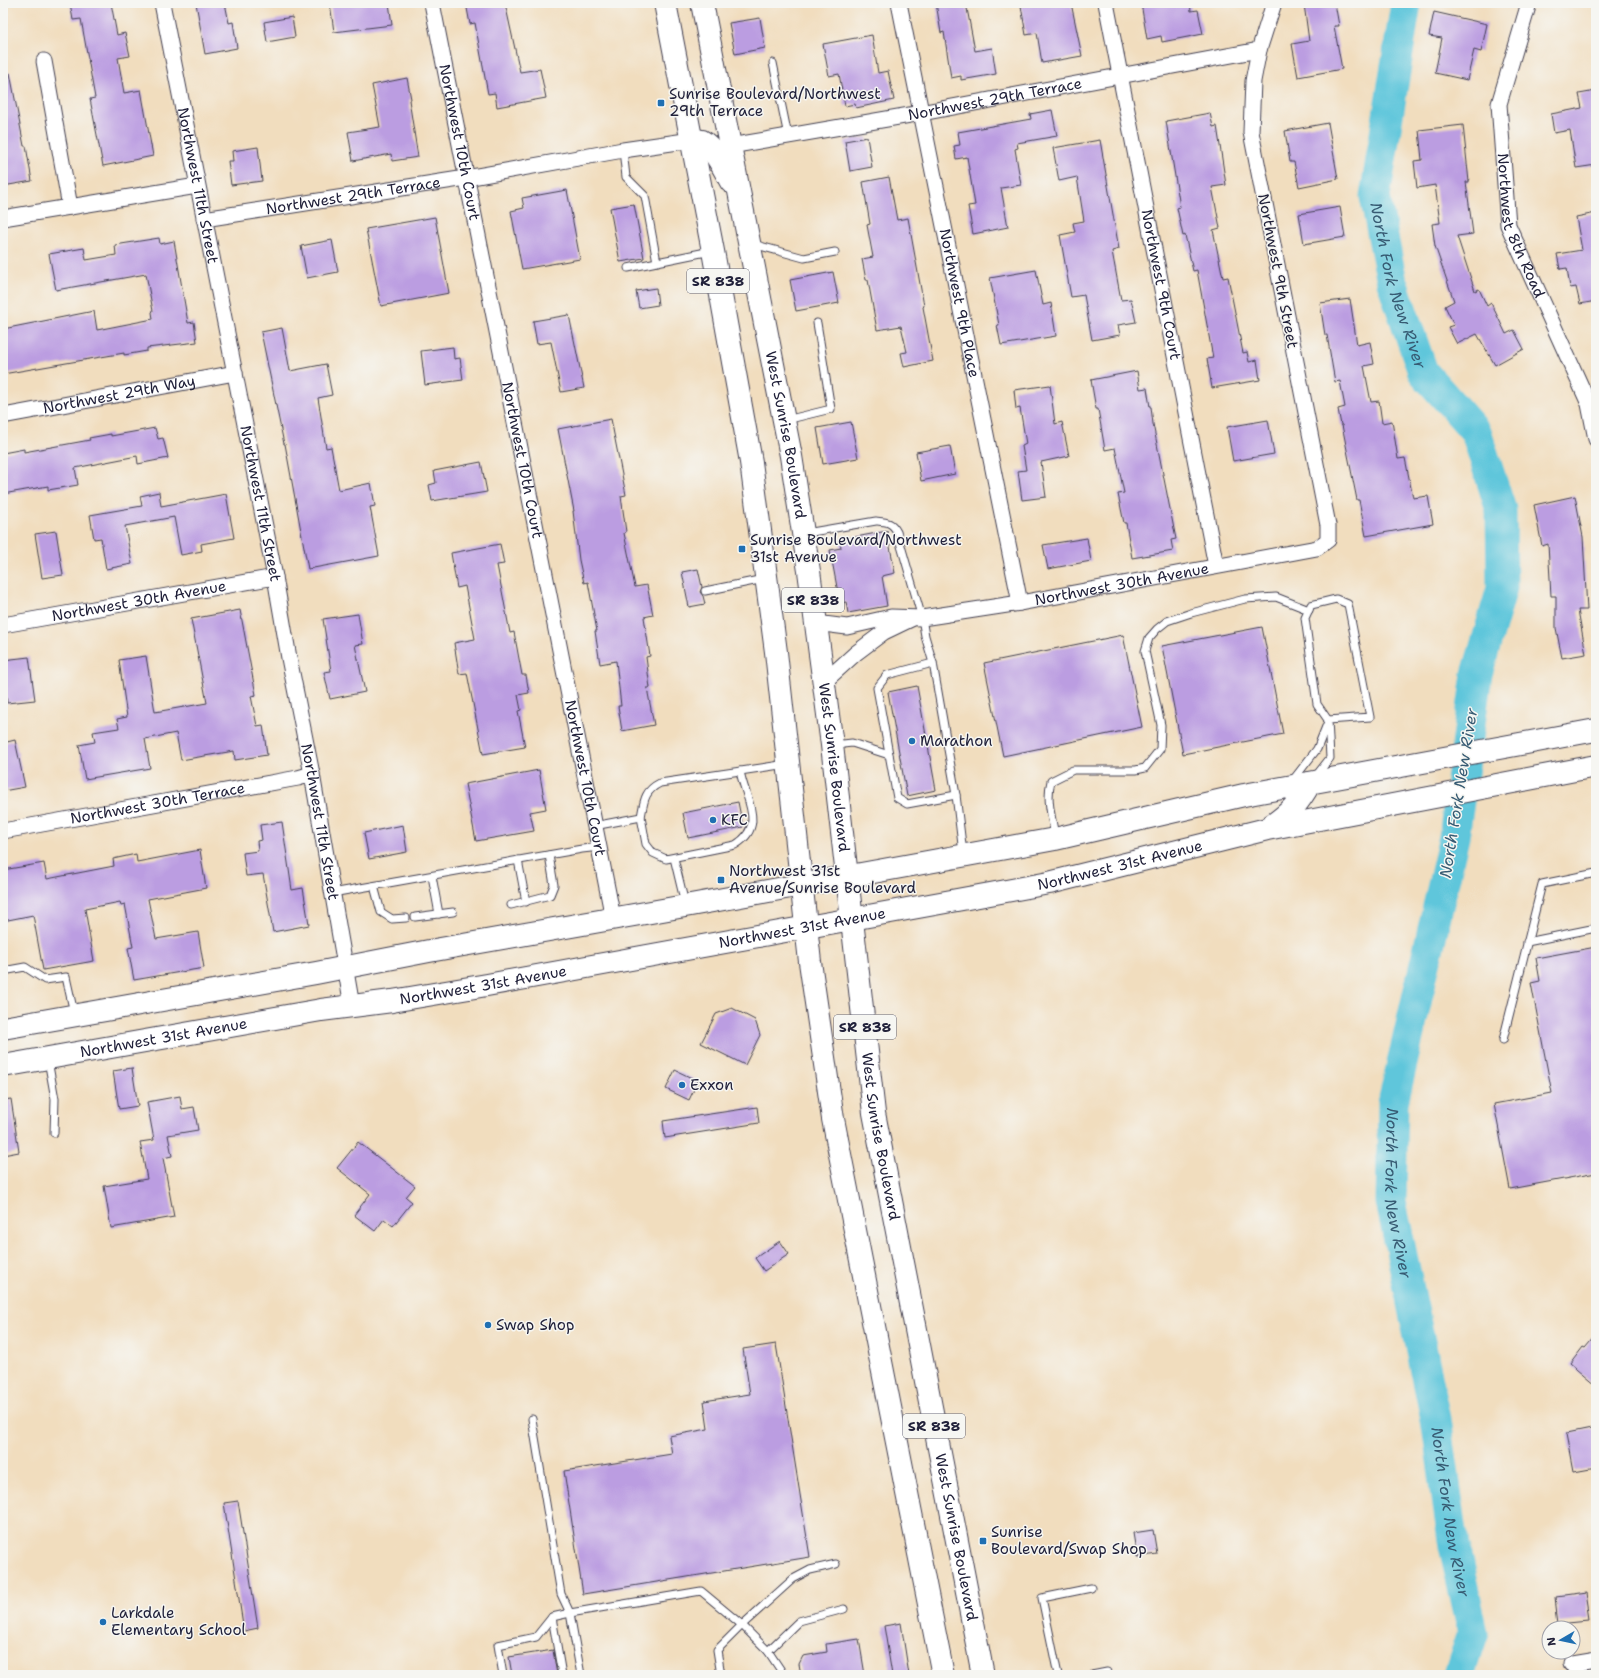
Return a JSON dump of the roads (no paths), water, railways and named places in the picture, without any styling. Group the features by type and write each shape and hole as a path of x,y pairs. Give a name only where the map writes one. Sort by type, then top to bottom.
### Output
{"main road":[{"name":"SR 838","path":"664,3 692,140 751,462 776,652 806,928 833,1119 943,1675"},
{"name":"West Sunrise Boulevard","path":"702,3 784,421 803,534 832,745 874,1112 983,1675"},
{"path":"684,100 705,132 718,142 730,146"},
{"path":"692,140 702,141 716,156 740,198"},
{"path":"3,1027 75,1016 316,973 345,966 848,877 1055,838 1244,795 1596,730"},
{"name":"Northwest 31st Avenue","path":"3,1066 314,1011 495,984 1049,883 1267,829 1596,766"},
{"path":"1267,829 1289,814 1302,798 1310,783"}],"street":[{"name":"Northwest 11th Street","path":"162,3 275,577 312,774 352,1006"},
{"name":"Northwest 10th Court","path":"432,3 613,918"},
{"name":"Northwest 9th Place","path":"899,3 1020,603"},
{"name":"Northwest 9th Court","path":"1106,3 1216,566"},
{"name":"Northwest 9th Street","path":"1274,3 1259,50 1253,81 1251,132 1328,525 1328,540"},
{"name":"Northwest 8th Road","path":"1529,3 1499,104 1508,225 1589,404 1596,439"},
{"name":"Northwest 29th Terrace","path":"730,146 921,113 1259,50"},
{"path":"44,61 70,207"},
{"name":"Northwest 29th Terrace","path":"204,219 466,178 622,150 692,140"},
{"path":"3,218 197,186"},
{"name":"Northwest 29th Way","path":"3,416 234,373"},
{"name":"Northwest 30th Avenue","path":"816,623 847,628 891,617 918,618 1020,603 1317,548 1328,540"},
{"name":"Northwest 30th Avenue","path":"3,625 275,577"},
{"name":"Northwest 30th Avenue","path":"824,682 856,653 884,632 918,618"},
{"name":"Northwest 30th Terrace","path":"3,831 298,778 312,774"},
{"path":"1572,1665 1596,1661"}],"lane":[{"path":"773,63 788,136"},
{"path":"622,150 626,177 645,196 656,262"},
{"path":"749,243 804,258 835,252"},
{"path":"628,268 713,251"},
{"path":"784,421 831,409 817,322"},
{"path":"803,534 876,521 886,522 893,525 897,532 918,618 933,663 956,795 963,855"},
{"path":"705,591 767,579"},
{"path":"1055,838 1048,790 1051,781 1073,770 1136,770 1144,768 1160,749 1161,725 1145,651 1149,638 1157,629 1167,621 1245,599 1276,597 1308,610"},
{"path":"1310,783 1330,758 1328,720 1318,704 1305,618 1311,605 1336,599 1348,604 1370,717 1328,720"},
{"path":"933,663 887,675 877,688 897,798 907,804 956,795"},
{"path":"1288,787 1317,749 1328,720"},
{"path":"832,745 852,743 889,755"},
{"path":"740,771 753,822 750,832 743,840 735,845 674,858 666,859 653,853 646,844 641,817 644,799 651,788 660,783 740,771 788,764"},
{"path":"594,826 641,817"},
{"path":"332,893 600,847"},
{"path":"511,905 550,896 554,885 549,855"},
{"path":"674,858 685,906"},
{"path":"518,860 526,902"},
{"path":"1503,1040 1542,884 1596,873"},
{"path":"432,876 439,914"},
{"path":"374,886 381,912 392,919 406,918"},
{"path":"415,917 452,912"},
{"path":"1528,942 1596,928"},
{"path":"3,971 25,967 45,980 66,977 75,1016"},
{"path":"48,1058 55,1099 54,1133"},
{"path":"532,1419 560,1594 570,1613 581,1675"},
{"path":"721,1675 717,1650 742,1625 793,1579 810,1570 836,1564"},
{"path":"1058,1675 1042,1598 1090,1588"},
{"path":"503,1675 498,1645 536,1637 552,1617 701,1591 742,1625 768,1651 784,1675"},
{"path":"768,1651 799,1621 844,1609"},
{"path":"552,1617 562,1675"},
{"path":"1092,1675 1107,1672"}],"waterway":[{"name":"North Fork New River","path":"1406,3 1375,197 1392,282 1423,372 1476,432 1501,510 1502,588 1477,674 1454,837 1393,1103 1391,1202 1436,1419 1454,1547 1473,1632 1459,1675"}],"place":[{"name":"Sunrise Boulevard/Northwest 29th Terrace","path":"661,103"},
{"name":"Sunrise Boulevard/Northwest 31st Avenue","path":"742,549"},
{"name":"Marathon","path":"912,741"},
{"name":"KFC","path":"713,820"},
{"name":"Northwest 31st Avenue/Sunrise Boulevard","path":"721,880"},
{"name":"Exxon","path":"682,1085"},
{"name":"Swap Shop","path":"488,1325"},
{"name":"Sunrise Boulevard/Swap Shop","path":"983,1541"},
{"name":"Larkdale Elementary School","path":"103,1622"}]}
